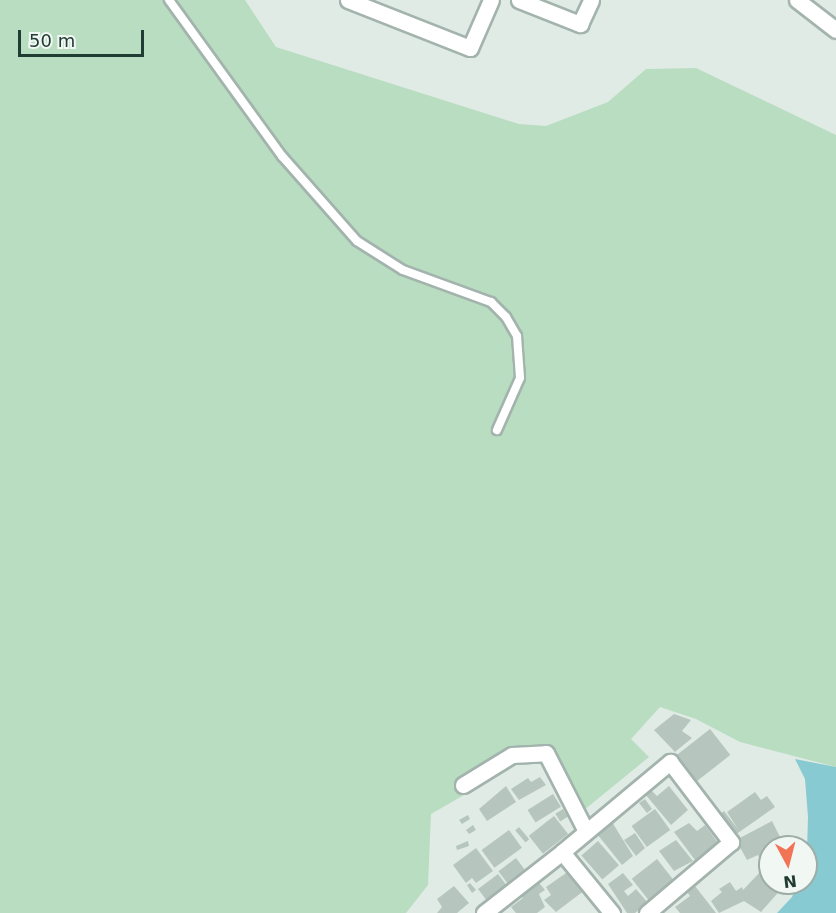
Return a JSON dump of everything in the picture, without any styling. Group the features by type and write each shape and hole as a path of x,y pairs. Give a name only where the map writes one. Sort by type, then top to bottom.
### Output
{"street":[{"path":"348,0 470,48 491,0"},
{"path":"519,0 580,24 591,0"},
{"path":"797,0 836,30"},
{"path":"463,785 512,755 546,753 586,831"},
{"path":"489,912 670,762 731,842 647,913"},
{"path":"562,852 612,913"}],"lane":[{"path":"169,0 282,156 357,241 403,270 490,302 506,317 518,336 520,378 497,430"}],"green space":[{"path":"0,0 245,0 276,47 519,124 546,126 608,102 646,69 696,68 836,135 836,767 740,742 696,719 660,707 631,739 649,757 578,815 535,754 431,814 428,885 406,913 0,913"}],"water":[{"path":"795,759 836,767 836,913 777,913 793,895 818,895 818,835 807,835 805,779"}],"building":[{"path":"674,714 691,720 682,731 692,738 675,752 654,730"},
{"path":"710,729 730,755 695,783 675,757"},
{"path":"540,777 546,785 519,800 511,789 528,778 531,782"},
{"path":"506,786 516,802 487,821 479,809"},
{"path":"669,786 688,810 671,825 645,794 651,790 657,796"},
{"path":"755,792 761,800 767,796 775,807 735,835 719,815 724,811 738,829 727,812"},
{"path":"553,794 561,807 536,823 528,810"},
{"path":"645,799 652,809 647,813 639,803"},
{"path":"563,809 568,817 560,821 555,814"},
{"path":"655,809 670,830 647,847 632,826"},
{"path":"468,815 470,819 462,824 459,820"},
{"path":"554,816 568,834 543,854 529,836"},
{"path":"772,821 779,835 758,835 758,855 747,860 736,840"},
{"path":"612,822 633,856 622,865 597,834"},
{"path":"689,823 697,831 705,825 721,847 698,864 674,832"},
{"path":"473,825 476,830 469,834 466,830"},
{"path":"519,827 529,839 525,842 515,830"},
{"path":"509,830 522,848 494,868 481,850"},
{"path":"635,833 645,848 636,856 624,840"},
{"path":"676,840 693,861 674,871 659,851"},
{"path":"468,841 469,846 457,850 456,846"},
{"path":"598,841 619,865 602,880 581,855"},
{"path":"476,848 493,871 476,883 472,878 466,883 453,865"},
{"path":"516,858 525,870 507,883 498,871"},
{"path":"657,859 675,882 650,902 632,879"},
{"path":"569,871 585,890 556,912 544,900 551,895 546,887"},
{"path":"623,873 633,885 624,891 628,896 636,889 648,903 635,913 627,913 608,884"},
{"path":"498,874 507,886 487,901 478,889"},
{"path":"758,874 758,895 776,895 761,912 744,901 719,913 711,901 722,892 719,889 730,882 736,891 742,887 743,890"},
{"path":"536,879 545,890 539,894 545,907 537,913 516,913 511,907 523,898 517,893"},
{"path":"470,883 476,890 472,893 467,885"},
{"path":"454,886 469,903 457,913 437,913 442,907 437,899"},
{"path":"695,886 716,913 680,913 675,907 690,896 687,892"}]}
